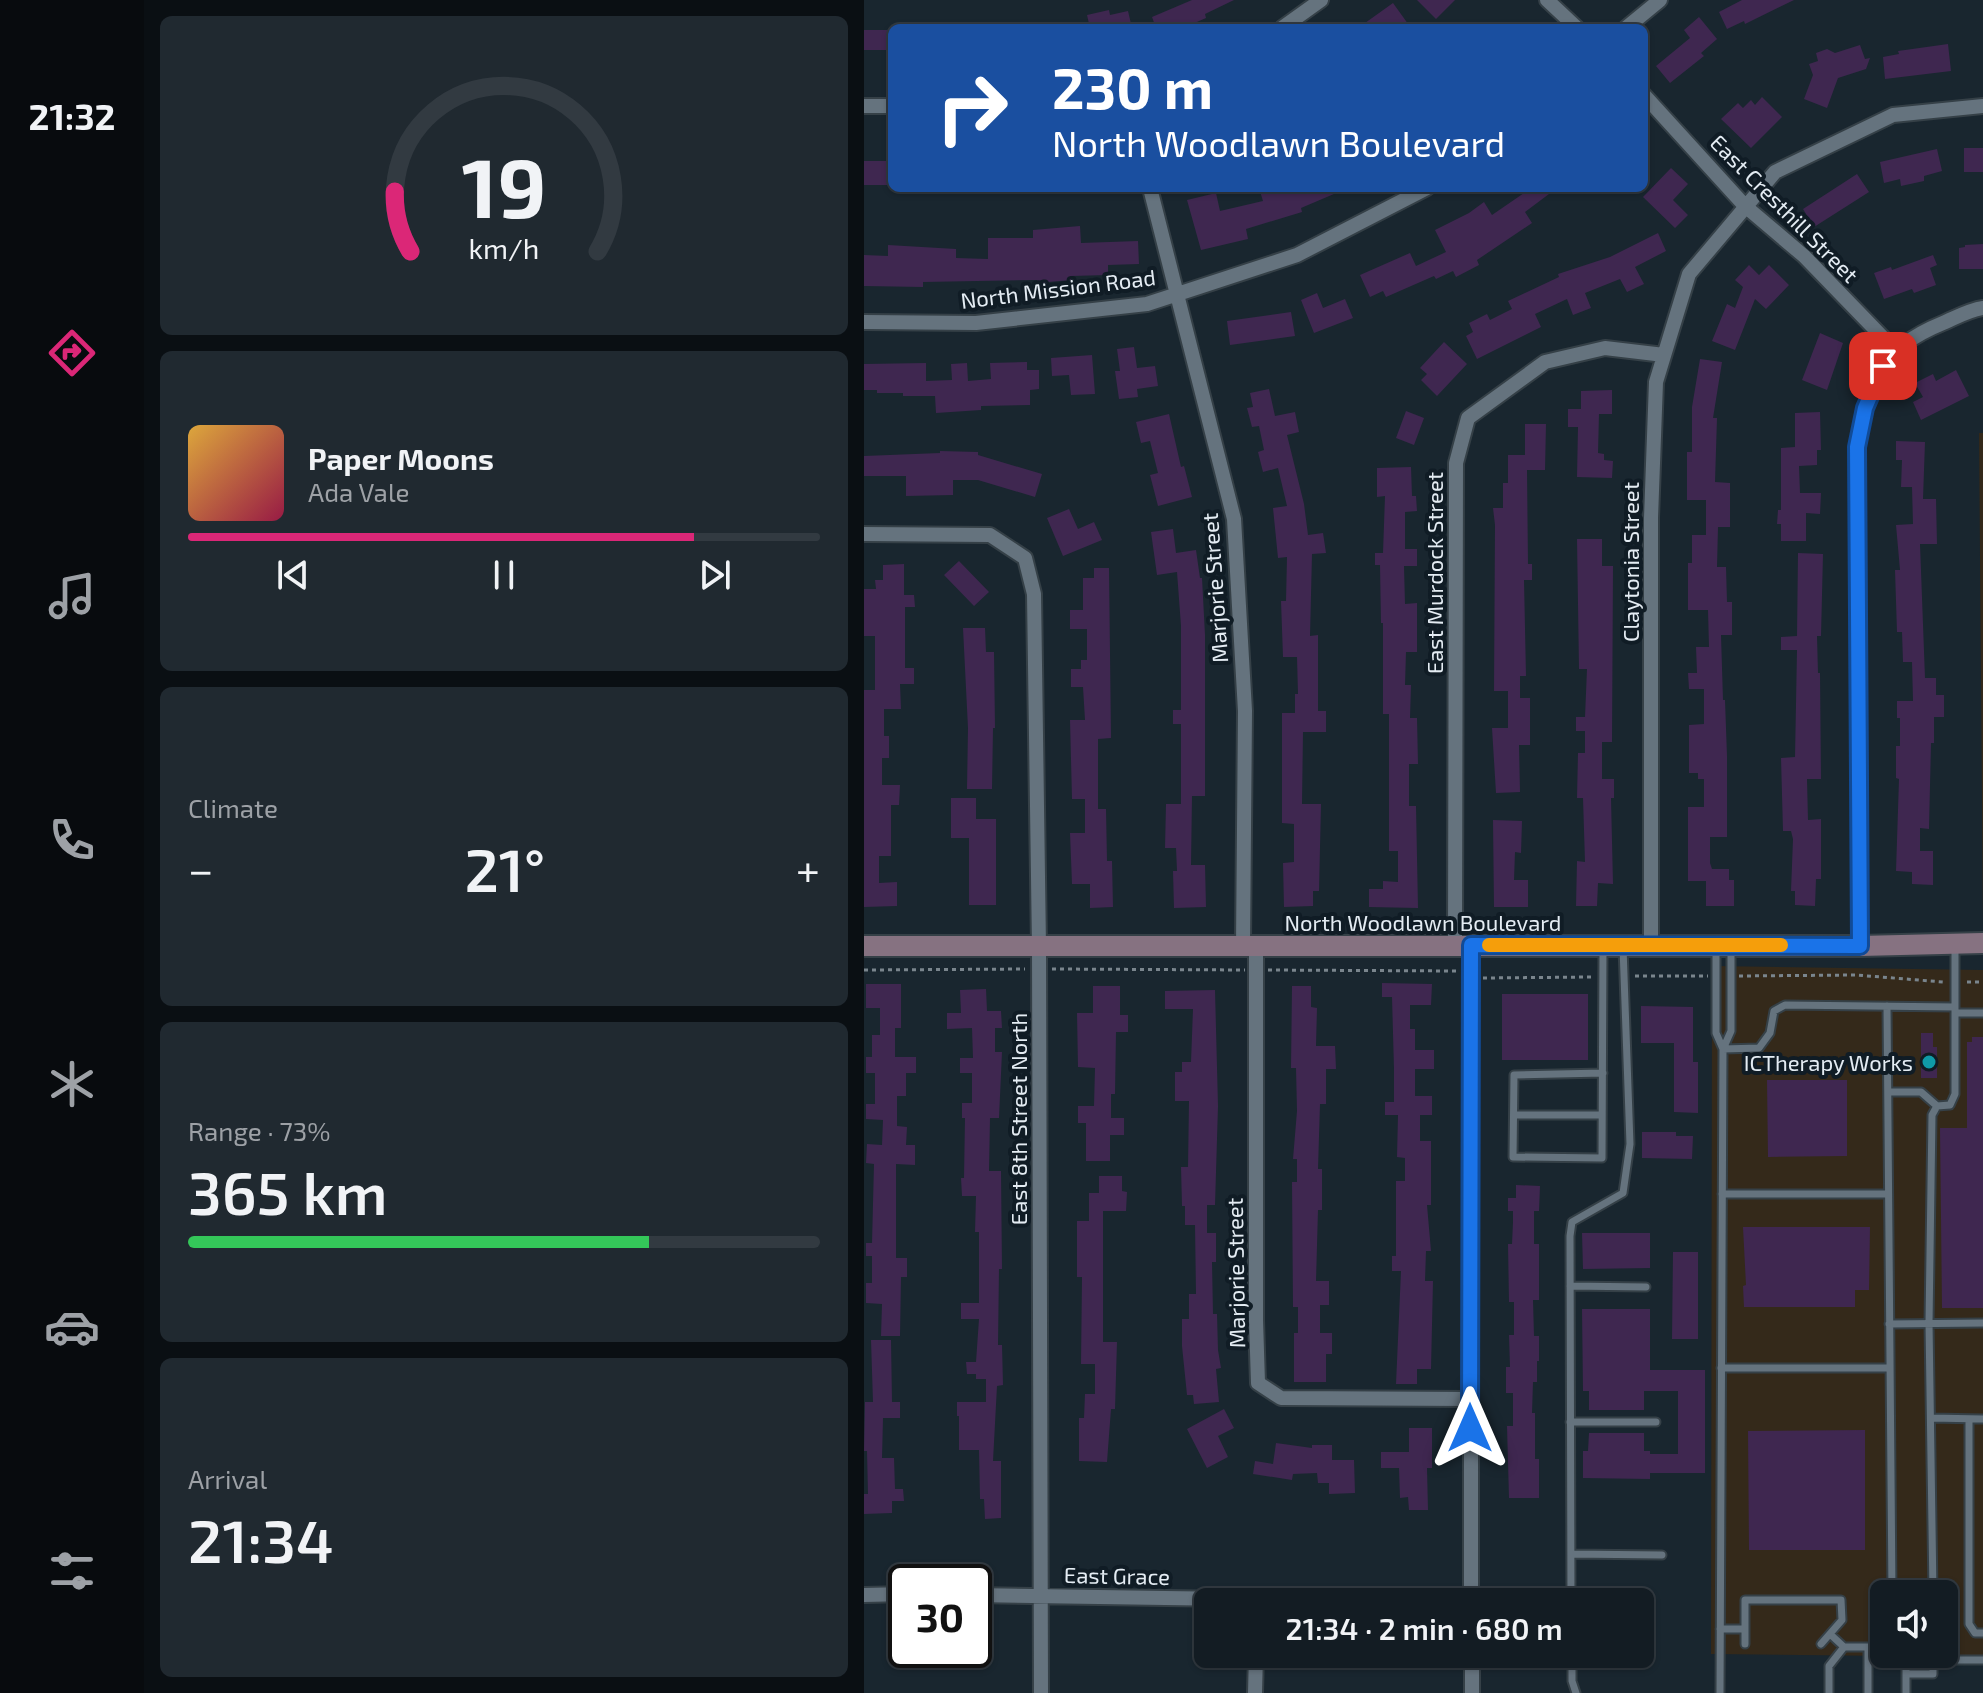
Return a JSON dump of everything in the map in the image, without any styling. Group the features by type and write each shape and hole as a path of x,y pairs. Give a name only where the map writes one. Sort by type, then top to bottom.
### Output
{"main road":[{"name":"North Woodlawn Boulevard","path":"864,946 1860,946 1983,943"}],"street":[{"path":"1288,24 1321,0"},
{"path":"1547,0 1573,24"},
{"path":"1631,24 1660,0"},
{"name":"East Cresthill Street","path":"1648,99 1745,206 1804,256 1895,350"},
{"path":"864,106 888,106"},
{"name":"Claytonia Street","path":"1651,945 1651,518 1656,382 1689,274 1775,172 1893,115 1983,106"},
{"name":"Marjorie Street","path":"1151,192 1234,519 1245,711 1250,946 1256,970 1258,1383 1281,1398 1470,1399"},
{"name":"North Mission Road","path":"864,322 976,323 1147,304 1297,255 1419,192"},
{"path":"1860,946 1857,447 1873,386 1895,350 1921,332 1983,308"},
{"name":"East Murdock Street","path":"1471,1588 1471,975 1463,945 1456,463 1468,418 1545,362 1605,348 1664,355"},
{"name":"East 8th Street North","path":"864,534 990,535 1025,558 1034,594 1039,947 1041,1693"},
{"path":"864,1595 888,1594"},
{"name":"East Grace","path":"992,1595 1194,1598"},
{"path":"1255,1693 1256,1668"},
{"path":"1472,1668 1472,1693"}],"lane":[{"path":"1888,1092 1921,1092 1937,1106 1950,1105 1955,1094 1955,943"},
{"path":"1723,1049 1716,1033 1716,976 1724,944"},
{"path":"1720,1693 1723,1049 1731,1031 1731,976 1724,944"},
{"path":"1571,1588 1572,1222 1623,1193 1630,1144 1625,976 1613,945"},
{"path":"1603,1073 1514,1075 1513,1157 1602,1158 1603,1073 1603,977 1613,945"},
{"path":"1723,1049 1759,1048 1770,1033 1774,1011 1785,1005 1887,1006 1983,1013"},
{"path":"1887,1006 1892,1580"},
{"path":"1933,1580 1929,1323 1932,1115 1937,1106"},
{"path":"1514,1115 1602,1115"},
{"path":"1722,1194 1888,1194"},
{"path":"1570,1286 1646,1287"},
{"path":"1889,1324 1983,1323"},
{"path":"1721,1368 1890,1368"},
{"path":"1931,1418 1983,1419"},
{"path":"1969,1419 1969,1624 1975,1633 1983,1633"},
{"path":"1570,1422 1656,1422"},
{"path":"1571,1554 1662,1555"},
{"path":"1745,1644 1745,1600 1841,1600 1842,1620 1821,1644"},
{"path":"1720,1629 1745,1629"},
{"path":"1830,1634 1844,1647 1868,1647 1868,1693"},
{"path":"1829,1693 1829,1666 1844,1647"},
{"path":"1958,1658 1983,1660"},
{"path":"1572,1668 1576,1693"},
{"path":"1904,1668 1906,1693"},
{"path":"1906,1674 1933,1674 1933,1668"}],"path":[{"path":"864,970 1456,971 1486,979 1603,977"},
{"path":"1731,976 1856,975 1927,982 1983,982"},
{"path":"1625,976 1716,976"}],"shaded area":[{"path":"1979,433 1983,433 1983,926"},
{"path":"1712,966 1983,970 1983,1657 1958,1657 1958,1580 1870,1580 1870,1656 1711,1654"}],"building":[{"path":"1192,0 1234,0 1192,24 1155,24 1152,17"},
{"path":"1417,0 1455,0 1436,19"},
{"path":"1742,0 1794,0 1745,24 1744,21 1727,29 1719,12"},
{"path":"1393,3 1408,24 1364,24"},
{"path":"1109,10 1110,15 1128,11 1131,24 1089,24 1087,15"},
{"path":"1699,17 1717,39 1701,53 1704,56 1670,83 1656,66 1690,38 1684,30"},
{"path":"864,30 888,30 888,50 864,50"},
{"path":"1948,44 1951,71 1885,79 1883,57 1899,54 1898,51"},
{"path":"1860,45 1865,59 1870,58 1866,69 1838,78 1827,108 1804,99 1813,75 1809,64 1818,61 1816,53 1827,49 1835,53"},
{"path":"1762,97 1782,117 1751,148 1721,119 1738,103 1743,108 1751,100 1755,105"},
{"path":"1964,148 1983,148 1983,172 1964,172"},
{"path":"1937,149 1942,171 1924,176 1924,181 1901,186 1900,179 1884,183 1880,162"},
{"path":"864,161 888,161 888,185 864,185"},
{"path":"1671,168 1688,184 1673,200 1688,215 1675,228 1643,197"},
{"path":"1857,174 1869,192 1814,227 1803,209"},
{"path":"1260,192 1339,192 1301,208 1302,212 1246,229 1248,239 1201,250 1187,200 1216,193 1220,211 1263,201"},
{"path":"1552,192 1525,212 1532,223 1477,260 1479,265 1456,277 1453,271 1386,297 1383,291 1370,297 1360,275 1410,253 1416,266 1446,252 1435,230 1484,202 1492,215 1524,193"},
{"path":"1080,226 1081,243 1138,241 1139,264 1108,265 1108,275 1071,276 1071,280 1037,283 1037,280 923,282 923,287 864,286 864,255 888,256 888,245 956,249 956,258 988,259 988,238 1033,238 1033,230"},
{"path":"1658,233 1666,251 1635,267 1644,284 1627,292 1620,279 1585,293 1591,308 1573,315 1567,299 1535,314 1541,327 1477,359 1466,336 1473,332 1469,323 1487,314 1490,320 1512,309 1508,301 1559,277 1558,274 1610,257"},
{"path":"1983,244 1983,269 1959,269 1959,248"},
{"path":"1933,255 1937,265 1930,268 1936,285 1884,299 1874,273"},
{"path":"1749,265 1759,275 1769,265 1789,285 1766,309 1755,299 1735,350 1712,341 1727,304 1735,308 1743,287 1735,280"},
{"path":"1317,293 1323,308 1345,299 1353,318 1314,333 1301,300"},
{"path":"1291,312 1295,336 1230,345 1227,321"},
{"path":"1820,333 1843,343 1827,390 1802,380"},
{"path":"1444,342 1467,364 1437,396 1421,380 1427,374 1420,368"},
{"path":"1134,347 1137,368 1155,366 1158,386 1137,389 1138,397 1119,399 1115,371 1120,371 1117,349"},
{"path":"1092,355 1095,394 1071,395 1069,375 1052,376 1051,358"},
{"path":"1700,359 1722,362 1713,418 1717,418 1715,482 1730,483 1730,527 1718,527 1717,567 1726,567 1727,602 1732,602 1732,635 1721,635 1727,756 1727,837 1710,837 1710,863 1712,869 1729,869 1729,880 1734,880 1734,906 1706,906 1706,881 1688,881 1688,807 1704,807 1704,779 1698,779 1698,773 1689,773 1689,725 1704,724 1704,689 1689,689 1688,673 1697,673 1696,647 1709,647 1708,610 1688,610 1688,563 1692,563 1692,535 1706,535 1706,500 1687,500 1687,452 1692,452 1692,407"},
{"path":"1027,362 1027,370 1039,370 1039,389 1030,390 1030,405 981,406 981,410 936,413 935,396 903,396 903,393 864,390 864,364 926,363 926,381 952,380 951,364 967,363 968,381 991,379 990,363"},
{"path":"1956,370 1969,396 1921,420 1913,402 1923,397 1915,383 1933,374 1936,381"},
{"path":"1269,389 1275,416 1295,412 1299,432 1287,435 1304,504 1308,535 1323,533 1326,553 1312,554 1310,636 1318,635 1318,711 1326,711 1326,732 1303,732 1302,804 1321,804 1319,891 1313,891 1313,906 1284,907 1283,863 1294,862 1294,824 1282,823 1282,713 1295,713 1297,657 1283,657 1281,601 1286,601 1287,557 1278,558 1273,508 1287,506 1278,468 1263,472 1258,452 1264,450 1259,426 1252,427 1247,408 1253,407 1250,393"},
{"path":"1612,390 1612,414 1599,414 1598,453 1604,454 1604,460 1613,461 1612,478 1577,477 1578,427 1568,427 1568,409 1581,409 1581,391"},
{"path":"1406,411 1424,418 1414,445 1396,438"},
{"path":"1820,412 1821,450 1817,450 1817,465 1799,466 1800,493 1821,493 1820,514 1806,513 1806,541 1781,541 1781,524 1777,524 1778,510 1781,510 1781,448 1795,447 1795,413"},
{"path":"1169,414 1181,467 1184,466 1192,497 1158,506 1150,475 1158,473 1150,441 1141,443 1136,422"},
{"path":"1525,424 1546,424 1545,470 1527,470 1528,564 1532,564 1532,580 1524,580 1526,676 1520,676 1520,698 1530,698 1530,745 1519,745 1520,792 1496,793 1492,728 1508,728 1508,691 1494,691 1493,508 1503,508 1503,483 1508,483 1508,455 1525,455"},
{"path":"1896,441 1925,442 1923,499 1936,499 1937,544 1920,544 1925,678 1936,678 1936,695 1944,695 1944,717 1934,717 1934,743 1931,743 1929,829 1920,828 1920,851 1933,851 1933,885 1912,884 1912,872 1896,871 1899,779 1896,778 1896,746 1900,746 1897,701 1913,701 1912,662 1903,662 1902,632 1897,632 1895,570 1900,570 1896,525 1913,524 1912,487 1901,487 1902,460 1896,460"},
{"path":"978,452 978,455 1042,474 1035,497 978,480 953,480 953,495 906,496 906,476 864,476 864,456"},
{"path":"1411,467 1412,496 1416,496 1417,511 1405,512 1405,549 1417,549 1417,566 1404,566 1405,604 1417,603 1417,652 1406,652 1405,685 1411,685 1410,718 1417,718 1418,764 1409,764 1409,806 1416,806 1418,908 1369,907 1369,889 1383,889 1383,881 1398,882 1398,851 1389,851 1389,714 1383,714 1380,565 1375,565 1375,553 1383,553 1385,496 1377,497 1377,468"},
{"path":"1069,509 1078,529 1094,522 1102,540 1063,556 1047,518"},
{"path":"1173,529 1176,553 1196,550 1202,578 1205,796 1192,796 1191,865 1205,865 1206,907 1174,908 1176,848 1165,848 1166,804 1181,804 1181,724 1173,724 1173,710 1181,710 1181,626 1177,572 1157,575 1151,532"},
{"path":"1577,539 1602,539 1602,566 1613,566 1612,742 1602,742 1602,779 1614,779 1614,798 1611,798 1613,884 1598,883 1597,906 1576,906 1577,861 1585,862 1583,798 1577,798 1578,753 1585,753 1585,731 1576,731 1576,717 1585,717 1587,669 1579,669"},
{"path":"1798,553 1823,554 1821,636 1817,636 1821,779 1807,779 1808,820 1821,819 1821,879 1816,879 1815,906 1795,905 1795,891 1791,891 1793,839 1791,831 1783,831 1781,758 1795,757 1797,650 1781,650 1781,637 1797,636"},
{"path":"959,561 989,592 974,606 944,575"},
{"path":"904,564 904,595 914,595 915,607 905,607 905,668 914,668 914,684 900,684 901,709 884,709 884,736 889,736 889,758 882,758 882,785 900,785 899,805 891,805 891,856 879,856 879,883 897,882 897,906 864,907 864,690 875,690 875,636 864,636 864,589 876,589 875,580 883,580 883,565"},
{"path":"1094,568 1109,568 1111,738 1098,739 1098,809 1106,809 1107,861 1112,861 1113,907 1090,908 1090,884 1072,884 1070,833 1085,833 1085,799 1072,799 1070,720 1085,720 1083,687 1071,687 1071,669 1081,669 1081,660 1087,660 1087,629 1070,629 1070,610 1083,610 1083,578 1094,578"},
{"path":"963,628 985,628 986,652 994,652 992,789 967,789 968,728"},
{"path":"951,798 976,798 976,819 996,819 996,905 969,905 969,838 951,838"},
{"path":"1493,820 1522,821 1521,853 1515,852 1514,880 1528,880 1528,907 1494,907"},
{"path":"1382,983 1432,984 1431,1005 1410,1005 1410,1029 1415,1029 1415,1050 1434,1050 1434,1069 1415,1069 1415,1096 1432,1096 1432,1115 1420,1115 1420,1141 1431,1141 1431,1205 1427,1205 1431,1251 1426,1251 1425,1281 1433,1281 1431,1369 1417,1369 1417,1384 1396,1384 1401,1271 1392,1271 1392,1256 1396,1256 1396,1181 1405,1181 1405,1158 1397,1157 1398,1115 1385,1115 1385,1102 1394,1102 1394,1069 1392,997 1382,997"},
{"path":"866,984 901,984 901,1028 895,1028 895,1057 916,1057 916,1073 906,1073 906,1096 897,1096 897,1126 907,1127 906,1145 915,1145 915,1165 896,1164 896,1258 907,1258 907,1277 901,1277 900,1336 881,1336 882,1304 866,1303 866,1283 872,1283 872,1256 866,1256 866,1243 872,1243 874,1164 866,1163 867,1144 882,1145 883,1120 866,1119 866,1104 875,1104 875,1073 866,1073 866,1057 872,1057 872,1035 880,1035 880,1008 866,1008"},
{"path":"1093,986 1120,986 1120,1015 1128,1015 1128,1032 1116,1032 1115,1094 1111,1094 1111,1118 1124,1118 1124,1135 1110,1135 1110,1161 1086,1161 1086,1123 1078,1123 1078,1106 1094,1106 1095,1068 1078,1067 1077,1013 1093,1013"},
{"path":"1292,986 1311,986 1311,1007 1317,1008 1316,1046 1335,1046 1336,1069 1326,1069 1326,1104 1320,1104 1318,1169 1322,1169 1322,1210 1318,1210 1316,1281 1329,1281 1329,1305 1320,1305 1320,1333 1332,1333 1332,1354 1326,1354 1326,1382 1294,1382 1294,1333 1298,1333 1298,1307 1293,1307 1292,1182 1297,1182 1297,1159 1293,1159 1297,1111 1296,1068 1291,1068"},
{"path":"986,989 987,1011 1001,1011 1002,1028 995,1028 995,1052 1002,1052 999,1118 990,1118 989,1171 1001,1171 1002,1269 999,1269 998,1345 1002,1345 1003,1385 997,1386 993,1461 1001,1461 1001,1518 985,1519 984,1499 980,1499 979,1450 959,1450 957,1416 957,1402 986,1402 986,1379 976,1379 976,1374 967,1374 966,1362 976,1362 979,1319 961,1319 961,1303 979,1303 976,1196 962,1196 961,1178 964,1178 965,1118 962,1118 962,1103 972,1103 972,1073 960,1073 960,1058 973,1058 972,1028 947,1029 947,1013 961,1013 960,990"},
{"path":"1215,990 1218,1106 1215,1205 1207,1205 1207,1233 1216,1233 1216,1262 1212,1262 1213,1314 1217,1314 1221,1368 1216,1369 1219,1402 1194,1404 1193,1395 1187,1395 1182,1346 1182,1319 1189,1319 1189,1294 1196,1294 1195,1225 1185,1225 1185,1206 1182,1206 1181,1167 1188,1167 1189,1101 1175,1101 1175,1072 1182,1072 1182,1062 1191,1062 1193,1009 1165,1009 1165,991"},
{"path":"1502,994 1588,994 1588,1060 1502,1060"},
{"path":"1641,1006 1693,1007 1693,1062 1698,1062 1698,1113 1674,1112 1674,1043 1641,1043"},
{"name":"ICTherapy Works","path":"1921,1033 1933,1033 1933,1047 1937,1047 1937,1078 1921,1078"},
{"path":"1972,1037 1983,1037 1983,1308 1942,1308 1940,1128 1967,1128 1967,1042 1972,1042"},
{"path":"1767,1080 1847,1080 1847,1156 1768,1157"},
{"path":"1642,1132 1676,1132 1676,1136 1693,1136 1692,1159 1642,1158"},
{"path":"1099,1176 1122,1176 1122,1191 1127,1192 1126,1211 1103,1211 1103,1342 1117,1342 1115,1409 1111,1409 1107,1462 1079,1461 1079,1418 1084,1418 1085,1394 1095,1394 1095,1364 1081,1364 1082,1277 1077,1277 1077,1221 1089,1221 1089,1193 1099,1193"},
{"path":"1516,1185 1540,1186 1539,1211 1534,1211 1534,1244 1539,1244 1539,1300 1533,1300 1534,1336 1539,1336 1539,1361 1537,1382 1533,1382 1532,1413 1535,1413 1535,1459 1539,1459 1539,1498 1509,1498 1507,1426 1513,1426 1513,1393 1506,1393 1506,1367 1510,1367 1509,1335 1514,1335 1514,1302 1509,1302 1508,1244 1512,1244 1513,1211 1508,1211 1508,1198 1516,1198"},
{"path":"1743,1227 1870,1227 1869,1290 1855,1290 1855,1307 1744,1307"},
{"path":"1582,1233 1650,1233 1650,1268 1583,1269"},
{"path":"1673,1252 1698,1252 1698,1339 1672,1339"},
{"path":"1582,1309 1650,1309 1650,1370 1705,1370 1705,1473 1650,1473 1650,1479 1583,1478 1583,1451 1588,1451 1589,1433 1644,1433 1644,1451 1650,1451 1650,1454 1678,1454 1678,1391 1644,1391 1644,1410 1589,1410 1589,1391 1583,1391"},
{"path":"871,1340 891,1340 892,1402 900,1402 900,1418 883,1418 882,1458 894,1458 895,1489 903,1489 904,1501 892,1501 892,1513 864,1514 864,1494 868,1494 867,1451 864,1451 865,1402 873,1402"},
{"path":"1224,1409 1234,1428 1218,1436 1228,1457 1207,1468 1187,1429"},
{"path":"1409,1428 1432,1428 1432,1468 1427,1468 1428,1510 1409,1510 1408,1497 1400,1498 1399,1468 1381,1468 1381,1452 1409,1452"},
{"path":"1865,1430 1865,1550 1749,1550 1748,1431"},
{"path":"1276,1443 1312,1448 1312,1445 1332,1445 1332,1460 1354,1460 1355,1493 1329,1494 1329,1483 1318,1483 1317,1473 1293,1474 1292,1480 1253,1474 1255,1461 1273,1464"}],"slow traffic":[{"path":"1489,945 1781,945"}],"place":[{"name":"ICTherapy Works","path":"1929,1062"}],"route":[{"path":"1470,1428 1471,945 1860,946 1857,447 1865,408 1883,366"}]}
